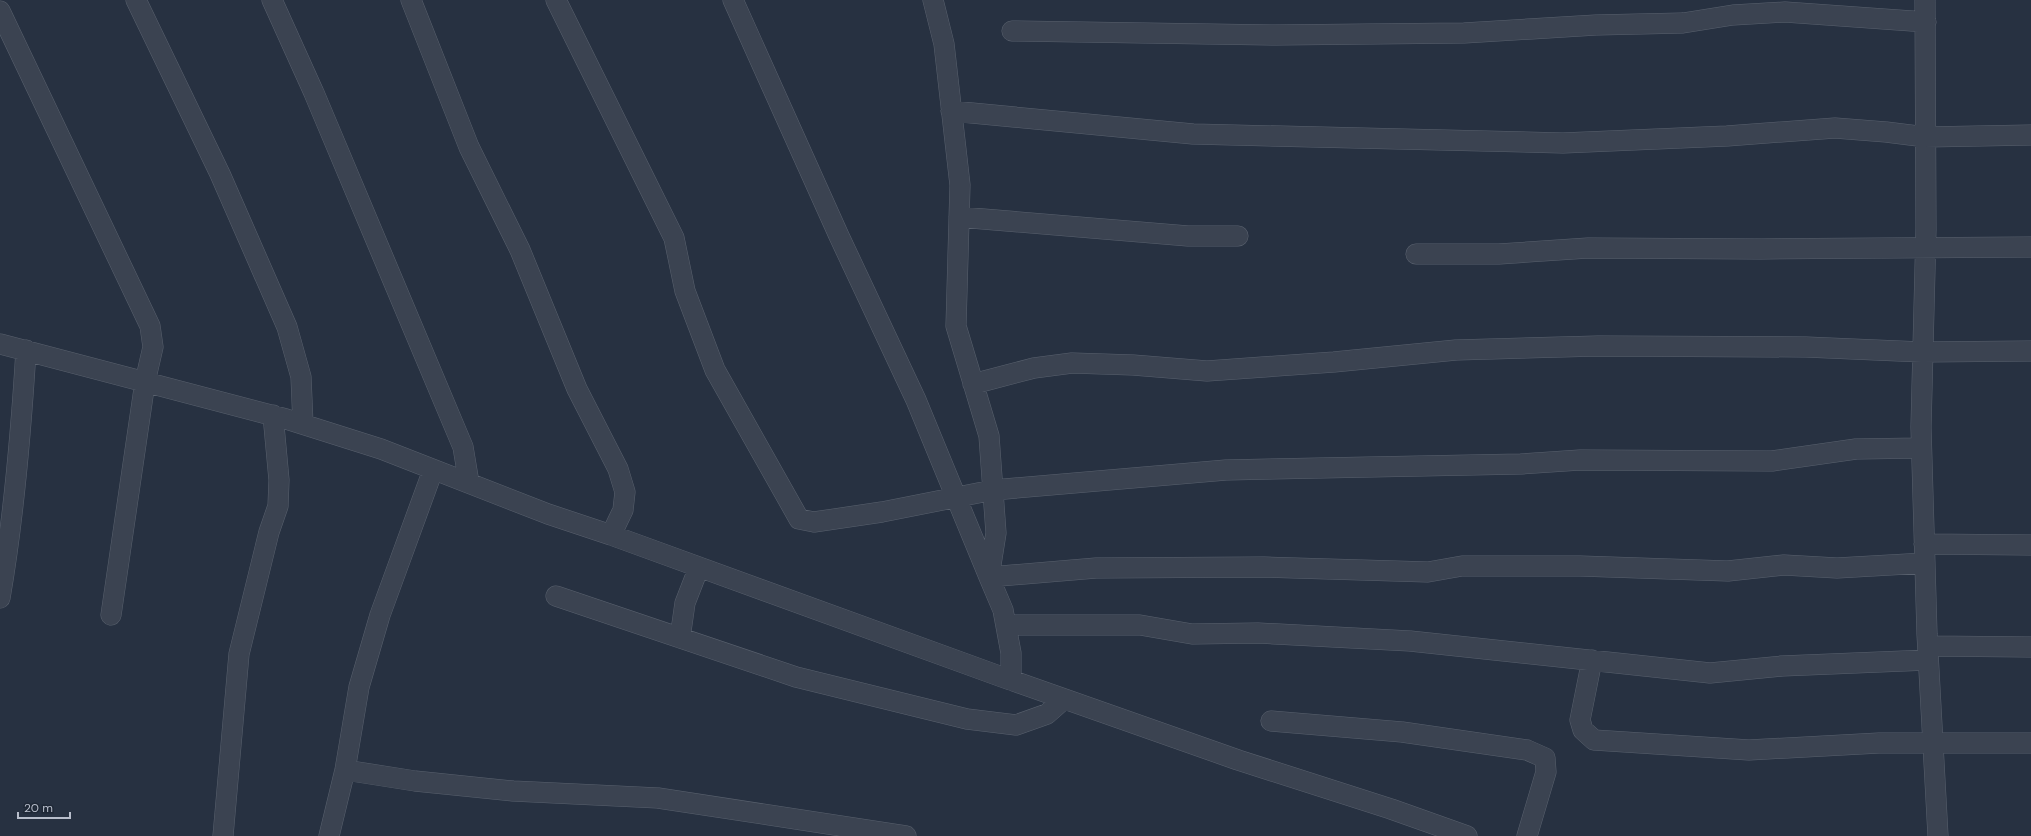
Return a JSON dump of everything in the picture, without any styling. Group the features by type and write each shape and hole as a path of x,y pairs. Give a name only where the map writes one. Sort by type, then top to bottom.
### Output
{"street":[{"path":"136,0 220,174 287,327 301,377 303,424"},
{"path":"272,0 314,93 463,447 469,483"},
{"path":"411,0 469,147 520,250 577,389 618,469 625,492 623,510 612,535"},
{"path":"556,0 674,238 685,291 716,370 800,519 814,522 957,499 993,490 1226,470 1521,464 1580,460 1772,461 1856,449 1921,448"},
{"path":"733,0 839,236 916,400 1003,610 1011,652 1011,680"},
{"path":"933,0 944,44 960,185 956,326 989,436 996,534 989,577"},
{"path":"1925,0 1926,137 1921,448 1928,653 1938,836"},
{"path":"0,11 150,326 153,347 145,382 111,615"},
{"path":"1012,31 1276,35 1464,33 1596,25 1683,23 1733,15 1785,12 1926,22"},
{"path":"951,111 1193,134 1563,143 1727,136 1835,128 1926,137 2031,136"},
{"path":"959,217 1188,236 1238,236"},
{"path":"1416,254 1499,254 1588,248 2031,247"},
{"path":"0,344 273,415 381,449 548,514 612,535 1064,699 1238,760 1391,809 1467,836"},
{"path":"973,384 1034,368 1072,363 1133,364 1207,371 1334,362 1456,350 1598,346 1806,347 1922,352 2031,351"},
{"path":"0,598 8,553 26,350"},
{"path":"223,836 239,654 269,532 278,506 279,480 273,415"},
{"path":"329,836 345,770 359,687 380,616 433,470"},
{"path":"989,577 1096,568 1264,567 1428,572 1462,566 1580,566 1728,571 1784,565 1837,568 1925,554 2031,545"},
{"path":"680,638 685,604 699,567"},
{"path":"556,596 796,677 967,719 1016,725 1047,714 1064,699"},
{"path":"1006,624 1140,625 1192,634 1258,633 1410,641 1710,673 1928,653 2031,648"},
{"path":"1592,660 1580,720 1583,730 1594,740 1749,750 1880,743 2031,743"},
{"path":"1271,721 1402,732 1527,750 1545,758 1546,772 1527,836"},
{"path":"345,770 415,781 513,791 658,798 906,836"}]}
